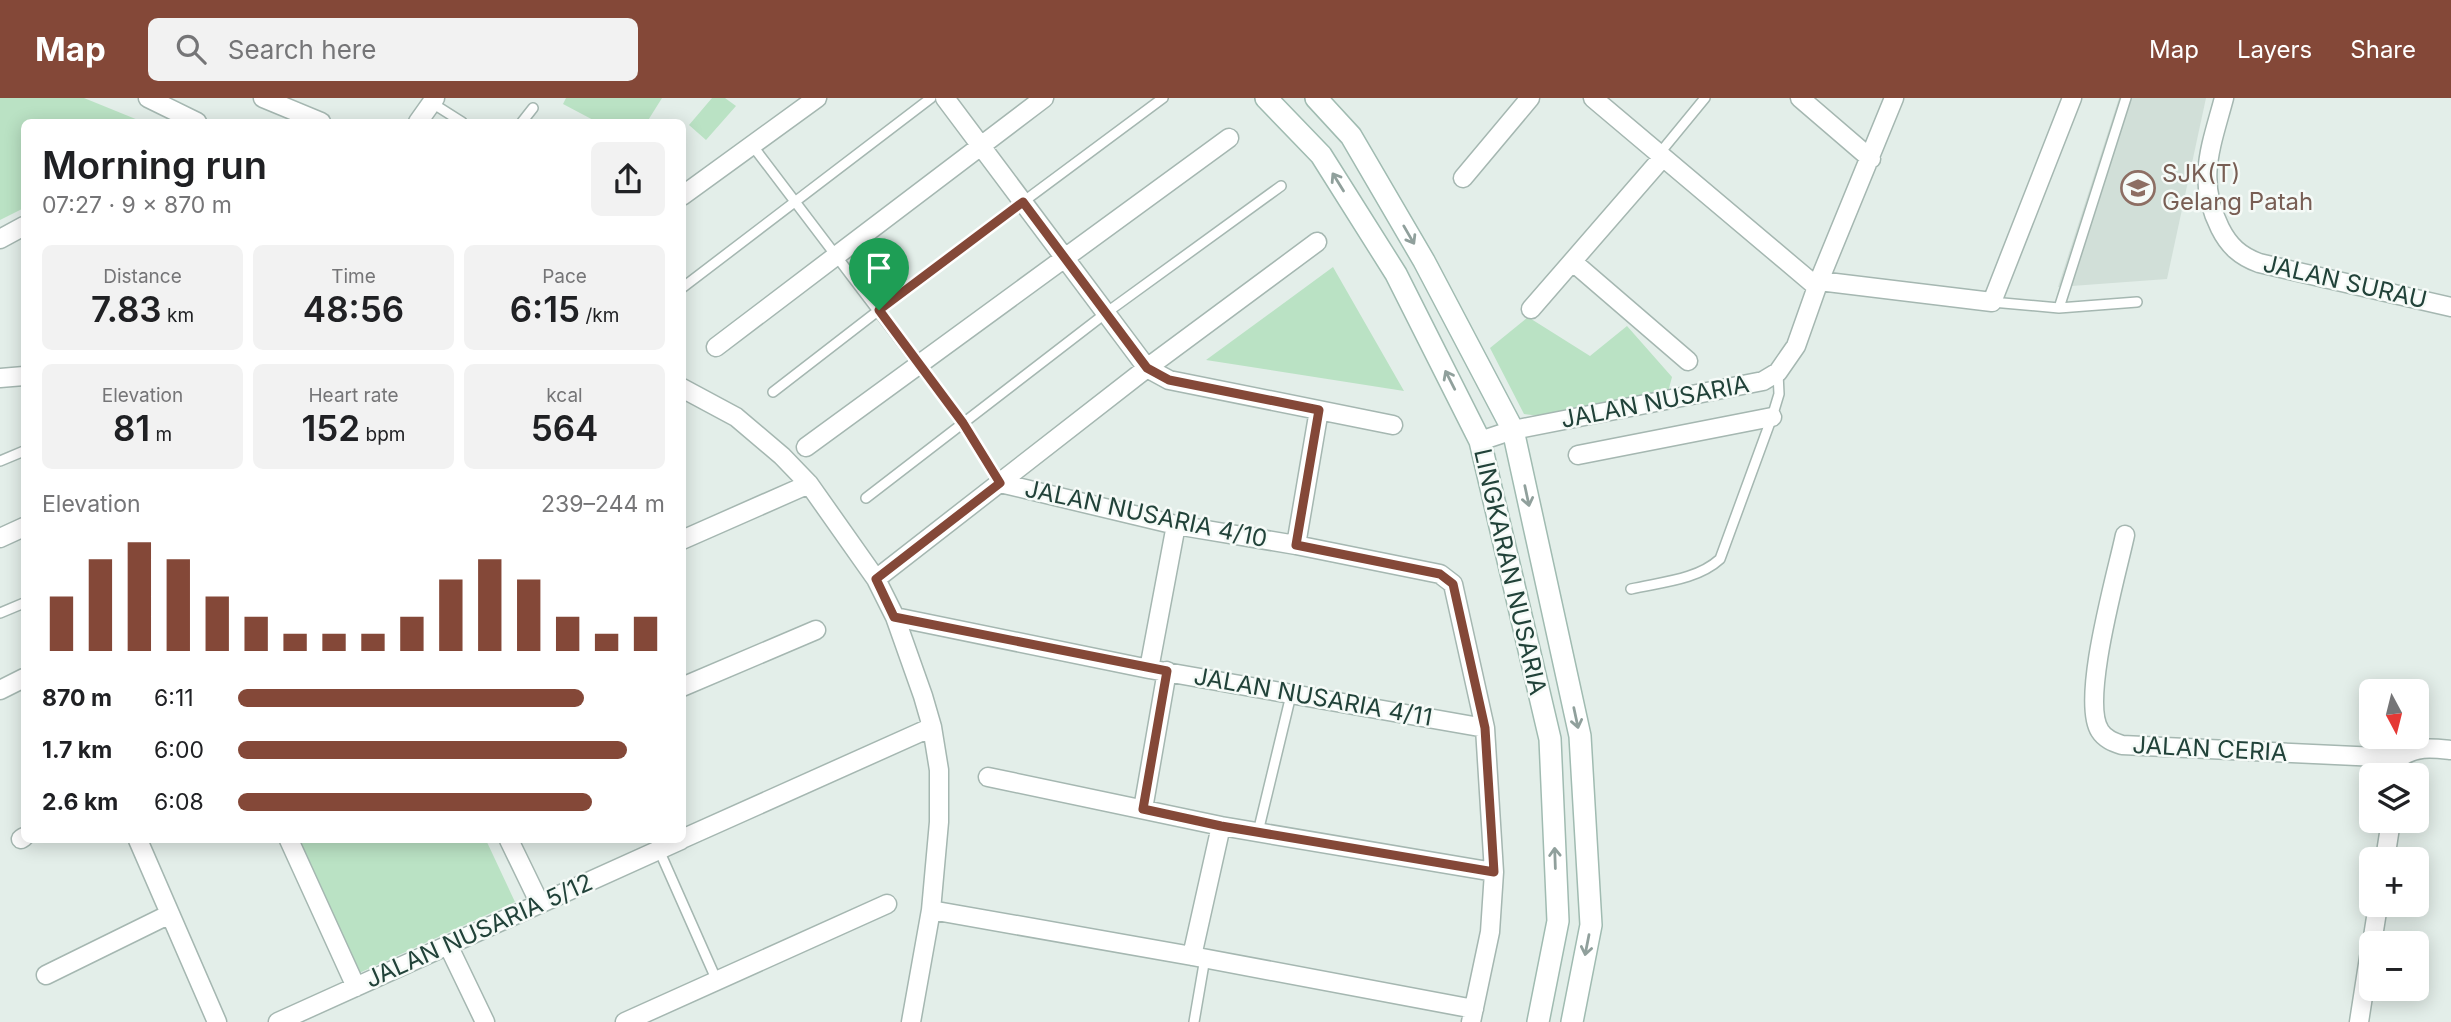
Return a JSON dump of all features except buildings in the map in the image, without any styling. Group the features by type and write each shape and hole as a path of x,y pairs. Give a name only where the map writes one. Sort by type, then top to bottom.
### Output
{"main road":[{"name":"LINGKARAN NUSARIA","path":"1266,98 1321,155 1396,274 1480,441 1550,739 1558,921 1538,1022"},
{"name":"LINGKARAN NUSARIA","path":"1315,98 1351,136 1424,261 1513,430 1580,736 1591,925 1573,1022"}],"street":[{"path":"148,98 191,119"},
{"path":"264,98 314,119"},
{"path":"686,193 817,98"},
{"path":"945,98 1147,368 1169,380 1393,425"},
{"path":"716,347 1044,98"},
{"path":"1463,178 1531,98"},
{"path":"1593,98 1818,284 1992,302 2072,98"},
{"path":"1800,98 1871,159"},
{"name":"JALAN NUSARIA","path":"1480,441 1513,430 1763,381 1778,372 1796,346 1818,284 1894,98"},
{"name":"JALAN SURAU","path":"2224,98 2210,150 2206,182 2209,207 2226,241 2242,257 2451,307"},
{"path":"420,119 433,101"},
{"path":"806,447 1229,138"},
{"path":"1531,309 1661,155"},
{"path":"0,239 21,228"},
{"path":"876,579 1147,368 1317,242"},
{"path":"1573,262 1688,361"},
{"path":"1,379 21,376"},
{"path":"686,390 736,417 782,456 809,484 876,579 894,617 923,696 932,727 939,770 939,809 931,910 911,1022"},
{"path":"1296,545 1319,410"},
{"path":"1578,455 1772,416"},
{"name":"JALAN NUSARIA 4/10","path":"1000,483 1176,525 1296,545 1440,574 1453,584 1485,728"},
{"path":"686,538 809,484"},
{"path":"1143,809 1176,525"},
{"path":"0,538 21,528"},
{"name":"JALAN CERIA","path":"2125,535 2100,649 2093,699 2094,717 2099,730 2108,740 2130,746 2359,763"},
{"name":"JALAN NUSARIA 4/11","path":"894,617 1291,695 1485,728"},
{"path":"686,685 817,630"},
{"path":"0,690 21,680"},
{"name":"JALAN NUSARIA 5/12","path":"686,838 932,727"},
{"path":"931,910 1199,957 1473,1016 1490,932 1494,872 1485,728"},
{"path":"2400,763 2411,750 2426,747 2451,750"},
{"path":"988,777 1221,826 1494,872"},
{"path":"1199,957 1221,826"},
{"path":"139,843 217,1022"},
{"path":"290,843 356,987"},
{"path":"510,843 540,904"},
{"name":"JALAN NUSARIA 5/12","path":"278,1022 540,904 657,845"},
{"path":"625,1022 648,1017 717,981 887,904"},
{"path":"46,975 170,914"},
{"path":"448,945 485,1022"},
{"path":"2359,1022 2362,1001"}],"lane":[{"path":"686,285 931,98"},
{"path":"773,392 1163,98"},
{"path":"1661,155 1705,98"},
{"path":"2059,308 2126,98"},
{"path":"433,101 457,119"},
{"path":"524,119 533,108"},
{"path":"752,145 963,423 1000,483"},
{"path":"866,498 1106,313 1281,186"},
{"path":"1992,302 2059,308 2137,302"},
{"path":"1631,589 1696,574 1720,559 1779,394 1778,372"},
{"path":"0,461 21,452"},
{"path":"0,613 21,604"},
{"path":"1258,832 1291,695"},
{"path":"657,845 717,981"},
{"path":"1194,1022 1199,957"}],"shaded area":[{"name":"SJK(T) Gelang Patah","path":"2119,98 2206,98 2167,279 2058,287"}],"green space":[{"path":"0,98 84,98 136,119 21,119 21,210 0,220"},
{"path":"566,98 662,98 649,119 591,119 563,104"},
{"path":"712,98 725,98 736,106 706,140 689,125"},
{"path":"1333,267 1404,391 1206,360"},
{"path":"1528,317 1590,356 1627,326 1672,377 1668,392 1539,416 1524,414 1490,348"},
{"path":"296,843 487,843 515,902 357,974"}],"place":[{"name":"SJK(T) Gelang Patah","path":"2138,188"}],"route":[{"path":"1023,202 1147,368 1169,380 1319,410 1296,545 1440,574 1453,584 1485,728 1494,872 1221,826 1143,809 1167,671 894,617 876,579 1000,483 963,423 879,310 1023,202"}]}
